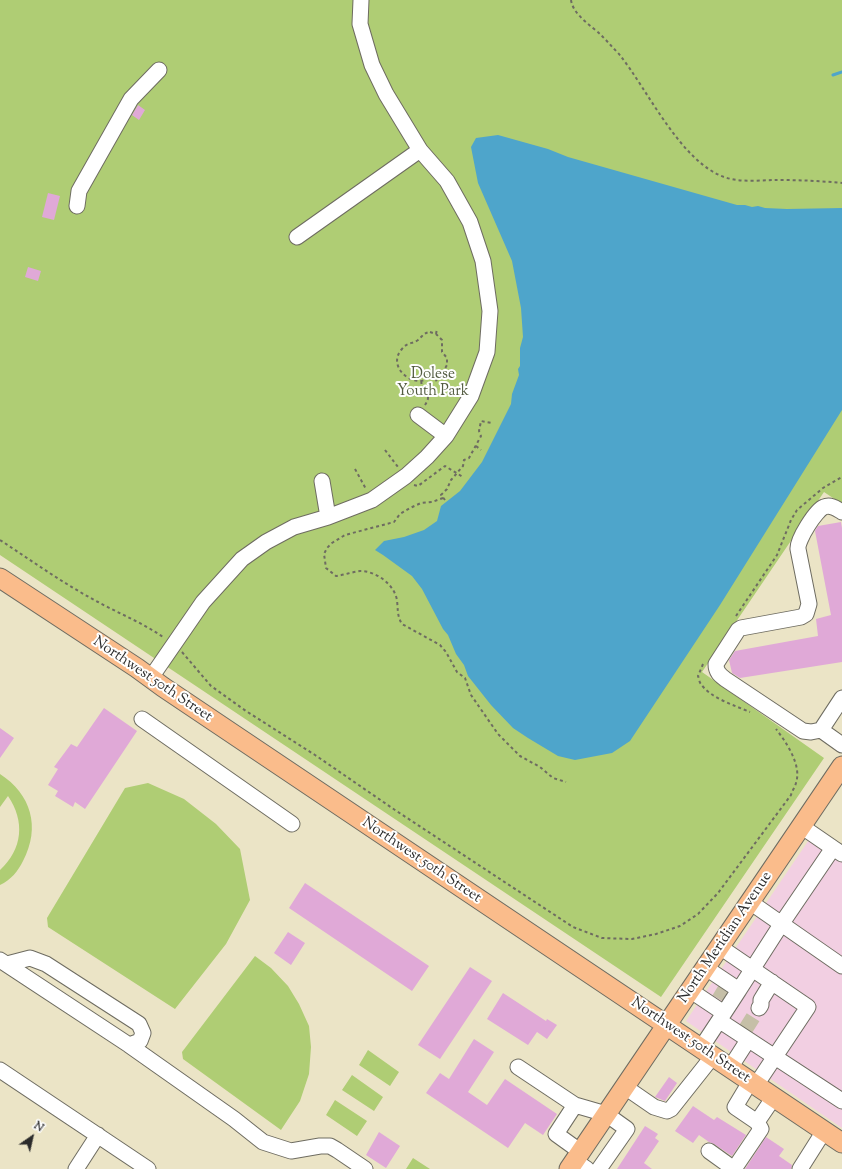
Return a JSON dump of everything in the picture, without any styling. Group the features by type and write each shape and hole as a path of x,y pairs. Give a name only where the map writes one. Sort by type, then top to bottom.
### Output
{"main road":[{"name":"Northwest 50th Street","path":"0,578 137,668 150,679 842,1143"},
{"name":"North Meridian Avenue","path":"578,1163 606,1114 691,991 842,766"}],"street":[{"path":"150,679 203,602 242,559 266,542 294,527 328,517 372,500 406,476 427,457 446,436 471,396 487,352 490,311 483,261 470,222 447,181 420,150 386,94 372,65 360,24 361,0"},
{"path":"77,206 79,191 131,99 159,70"},
{"path":"297,237 420,150"},
{"path":"418,415 446,436"},
{"path":"322,481 328,517"},
{"path":"842,512 828,506 820,510 799,540 798,545 810,604 806,614 801,617 741,628 738,630 716,664 718,674 803,731 811,732 820,730 842,698"},
{"path":"142,719 292,824"},
{"path":"820,730 842,745"},
{"path":"625,1086 654,1107 667,1111 671,1109 707,1052 724,1000 753,969 782,924 838,851 801,826"},
{"path":"750,902 842,966"},
{"path":"709,1151 734,1169 761,1129 757,1122 734,1107 774,1057 808,1007 720,947"},
{"path":"4,962 30,958 46,964 132,1019 139,1024 143,1033 140,1041 129,1045"},
{"path":"4,962 129,1045 264,1142 291,1151 320,1146 330,1146 366,1169"},
{"path":"706,968 743,1033 774,1057 842,1100"},
{"path":"758,1004 772,982"},
{"path":"691,991 724,1000"},
{"path":"730,1068 743,1033"},
{"path":"518,1068 575,1104 606,1114 627,1129 599,1169"},
{"path":"0,1070 148,1169"},
{"path":"757,1122 774,1097"},
{"path":"575,1104 556,1134 578,1163"},
{"path":"800,1169 824,1131"},
{"path":"76,1169 98,1135"}],"path":[{"path":"571,0 579,15 602,36 619,55 683,146 700,164 724,177 742,180 808,180 842,183"},
{"path":"436,334 437,329"},
{"path":"430,332 436,334 442,340 442,352 447,358 447,365 443,372 434,373 427,379 421,381 407,378 400,372 397,364 398,354 406,345 417,341 425,333 430,332"},
{"path":"434,373 436,382"},
{"path":"418,415 428,398 428,395 423,390 421,381"},
{"path":"445,500 441,495 463,466 464,460 469,458 481,436 479,431 481,421 492,423"},
{"path":"476,446 481,450"},
{"path":"355,469 372,500"},
{"path":"457,473 463,477"},
{"path":"734,619 777,555 791,520 797,510 823,488 842,477"},
{"path":"443,498 432,502 421,503 410,508 400,514 394,522 345,535 332,543 324,554 326,568 336,576 361,571 374,574 387,582 393,590 397,600 399,618 402,624 440,645 446,652 457,672 464,678 471,695 498,734 520,756 540,767 553,778 566,782"},
{"path":"0,540 82,592 152,629 163,637"},
{"path":"180,650 211,686 246,711 315,755 395,810 574,927 602,938 632,939 656,934 680,926 698,914 718,893 791,795 797,782 796,768 789,747 776,729 770,725"},
{"path":"704,663 698,676 700,684 707,691 720,699 752,713"}],"shaded area":[{"path":"817,828 842,845 842,1128 686,1021"}],"green space":[{"name":"Dolese Youth Park","path":"0,0 842,0 842,504 824,492 702,672 824,758 661,997 0,555"},
{"path":"0,774 11,782 26,801 32,824 31,836 23,861 14,875 8,881 0,885 0,870 8,862 17,844 19,825 17,815 8,796 0,807"},
{"path":"148,783 184,799 216,824 240,849 250,900 226,944 175,1009 48,927 47,918 125,788"},
{"path":"255,956 271,968 288,986 299,1004 309,1026 311,1047 309,1074 300,1101 281,1130 183,1059 182,1052"},
{"path":"368,1050 399,1072 390,1086 359,1065"},
{"path":"352,1075 383,1097 374,1111 342,1090"},
{"path":"335,1100 367,1121 357,1136 326,1115"},
{"path":"413,1158 430,1169 406,1169"}],"water":[{"path":"498,135 548,149 568,157 737,205 787,209 842,208 842,410 720,605 630,741 612,753 575,760 558,756 528,738 513,728 491,705 468,676 464,665 456,654 448,635 443,629 422,589 412,576 375,550 384,541 404,537 424,530 437,521 441,506 460,491 482,462 511,404 512,394 519,375 518,369 520,366 520,348 523,337 521,308 512,261 478,183 471,147 476,138"}],"building":[{"path":"138,105 145,110 139,120 132,115"},
{"path":"48,193 60,196 54,220 42,217"},
{"path":"28,267 41,271 38,281 25,277"},
{"path":"841,522 842,662 740,678 732,673 729,660 735,651 818,636 816,619 831,615 815,531 818,526"},
{"path":"104,708 137,731 85,809 75,802 73,807 55,796 58,791 48,785 58,769 54,767 71,744 77,747"},
{"path":"0,728 14,738 0,758"},
{"path":"305,883 429,966 412,991 289,908"},
{"path":"288,932 305,943 291,965 274,953"},
{"path":"470,967 492,981 440,1059 418,1045"},
{"path":"503,993 546,1021 547,1019 557,1025 547,1039 537,1032 528,1045 487,1019"},
{"path":"474,1039 494,1052 468,1092 487,1105 505,1079 557,1114 543,1135 525,1123 508,1148 426,1093 440,1073 449,1079"},
{"path":"669,1077 677,1083 665,1101 655,1097"},
{"path":"693,1106 714,1120 717,1117 746,1135 732,1156 699,1135 693,1143 675,1131"},
{"path":"645,1126 658,1134 655,1138 659,1141 644,1163 652,1169 617,1169"},
{"path":"379,1132 400,1146 386,1168 366,1155"},
{"path":"766,1137 784,1149 779,1156 792,1165 791,1169 745,1169"}],"waterway":[{"path":"833,75 842,72"}],"tunnel":[{"path":"719,999 725,989"},
{"path":"745,1030 759,1008"}]}
